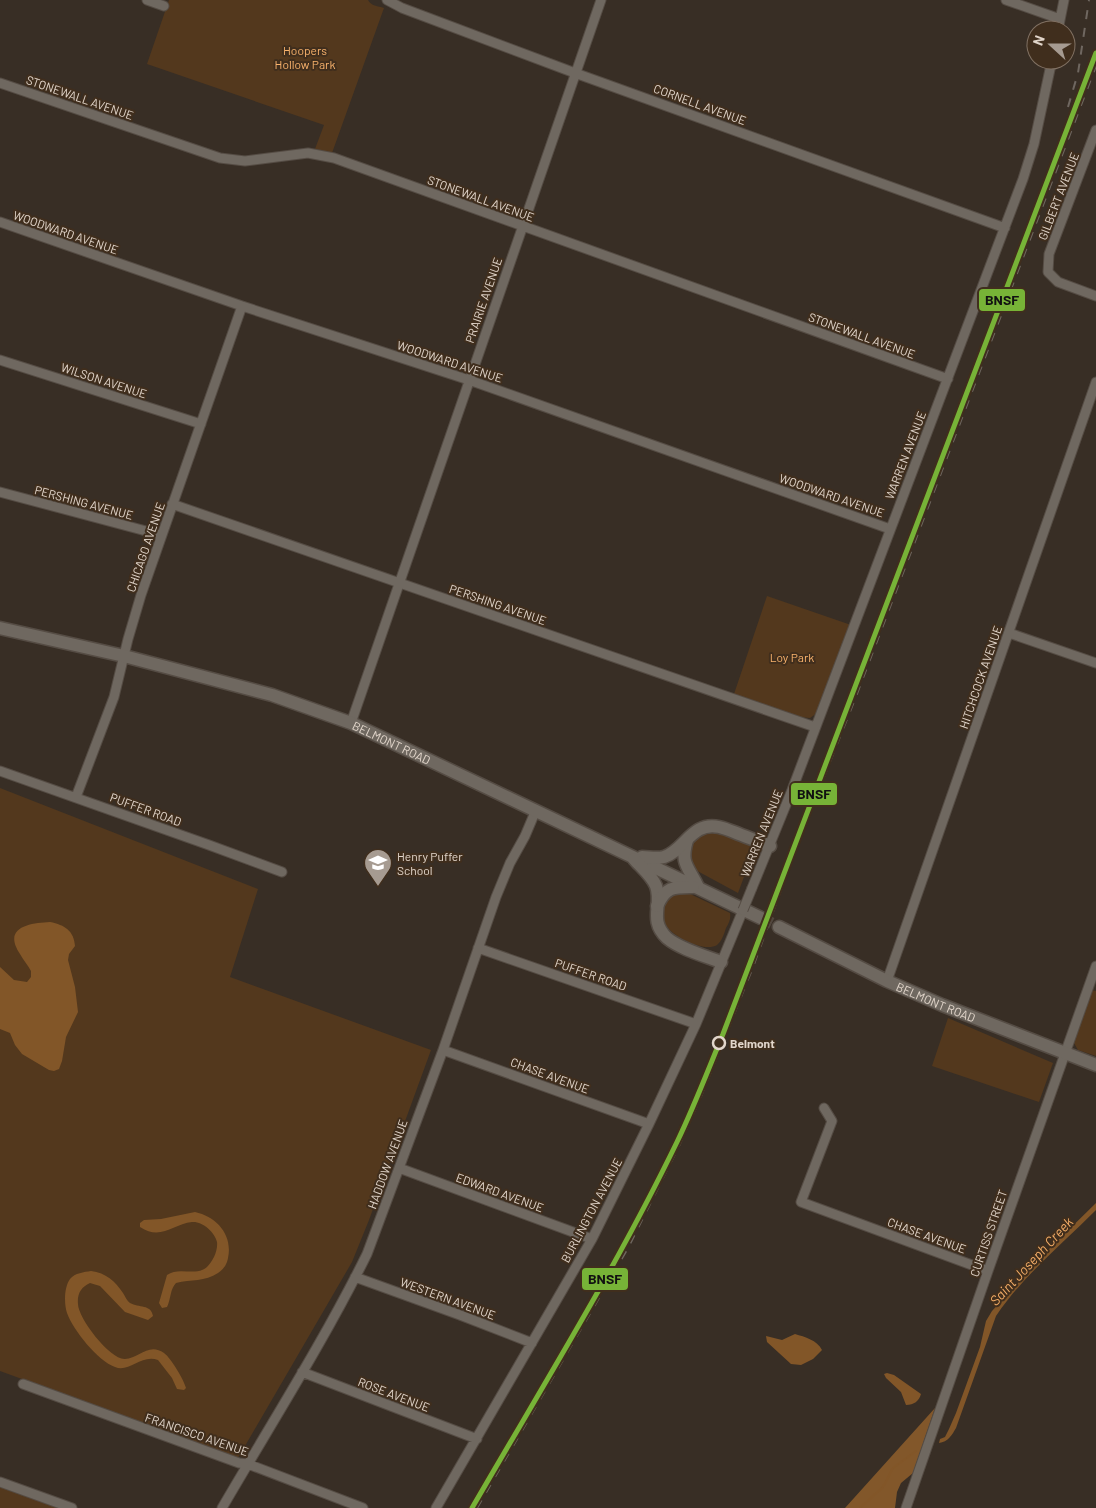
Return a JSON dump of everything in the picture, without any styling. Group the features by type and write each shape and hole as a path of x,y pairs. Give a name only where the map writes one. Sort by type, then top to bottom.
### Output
{"main road":[{"name":"BELMONT ROAD","path":"0,628 124,656 272,695 351,723 761,918"},
{"path":"631,856 664,857 673,853 698,830 719,826 770,846"},
{"path":"656,908 663,894 669,890 680,887 698,887 684,862 686,840"},
{"path":"631,856 654,881 658,894 656,908 658,925 667,938 678,945 721,962"},
{"name":"BELMONT ROAD","path":"780,927 887,981 946,1007 1096,1065"}],"street":[{"path":"147,0 164,6"},
{"name":"CORNELL AVENUE","path":"388,0 402,8 575,73 1006,228"},
{"name":"PRAIRIE AVENUE","path":"351,723 601,0"},
{"path":"1006,0 1060,20 1064,0"},
{"name":"WARREN AVENUE","path":"743,910 792,790 1006,228 1034,144 1050,70"},
{"name":"STONEWALL AVENUE","path":"0,83 220,158 245,161 293,154 321,154 948,379"},
{"name":"GILBERT AVENUE","path":"1096,130 1049,254 1048,272 1058,282 1096,296"},
{"name":"WOODWARD AVENUE","path":"0,222 242,306 469,380 890,529"},
{"name":"CHICAGO AVENUE","path":"76,798 114,697 134,616 242,306"},
{"name":"WILSON AVENUE","path":"0,360 201,424"},
{"name":"HITCHCOCK AVENUE","path":"887,981 1096,382"},
{"name":"PERSHING AVENUE","path":"0,492 162,535"},
{"name":"PERSHING AVENUE","path":"172,504 815,727"},
{"path":"1009,633 1096,663"},
{"name":"PUFFER ROAD","path":"0,771 282,872"},
{"name":"HADDOW AVENUE","path":"222,1508 302,1372 367,1254 496,897 536,810"},
{"name":"BURLINGTON AVENUE","path":"436,1508 592,1239 696,1024 743,910"},
{"name":"PUFFER ROAD","path":"478,948 696,1024"},
{"name":"CURTISS STREET","path":"906,1508 1096,966"},
{"name":"CHASE AVENUE","path":"442,1050 649,1124"},
{"name":"CHASE AVENUE","path":"824,1108 832,1120 801,1202 988,1271"},
{"name":"EDWARD AVENUE","path":"399,1168 592,1239"},
{"name":"WESTERN AVENUE","path":"355,1277 532,1343"},
{"name":"ROSE AVENUE","path":"302,1372 477,1439"},
{"name":"FRANCISCO AVENUE","path":"23,1384 238,1463 248,1464 363,1508"},
{"path":"0,1482 72,1508"}],"green space":[{"name":"Hoopers Hollow Park","path":"169,0 368,0 373,5 384,8 332,153 315,149 324,125 147,64"},
{"name":"Loy Park","path":"767,596 851,625 817,713 810,718 799,717 734,694"},
{"path":"0,788 258,889 230,977 431,1050 352,1262 238,1458 0,1371"},
{"path":"713,830 749,843 754,850 738,893 690,867 689,853 692,842"},
{"path":"686,892 730,913 729,923 722,939 717,945 704,947 688,942 668,929 665,924 662,917 662,909 667,894"},
{"path":"1091,990 1096,991 1096,1056 1078,1050 1074,1043"},
{"path":"948,1018 1053,1063 1039,1102 932,1066"},
{"path":"0,1486 60,1508 0,1508"}],"shaded area":[{"path":"50,922 60,925 73,936 75,946 69,954 68,960 75,987 78,1012 66,1037 59,1069 54,1071 22,1054 15,1045 10,1033 0,1029 0,967 14,980 27,982 31,977 31,971 15,945 14,938 16,932 27,925"},
{"path":"1096,1203 1096,1210 1018,1287 996,1316 956,1428 947,1440 939,1443 940,1439 945,1437 956,1413 980,1347 986,1321 992,1311 1047,1251"},
{"path":"195,1212 210,1218 222,1228 228,1242 227,1262 222,1270 213,1276 176,1283 167,1307 162,1308 159,1303 167,1275 177,1271 203,1270 207,1267 215,1256 217,1249 216,1238 204,1225 196,1222 185,1223 161,1232 147,1231 140,1227 140,1223 144,1220 161,1219"},
{"path":"91,1271 110,1278 129,1302 133,1305 147,1308 152,1312 153,1316 148,1320 125,1312 100,1286 90,1283 80,1291 78,1304 83,1319 96,1337 111,1353 125,1359 154,1349 164,1353 180,1375 186,1388 184,1390 177,1389 172,1378 158,1360 146,1359 125,1368 115,1367 108,1364 94,1352 80,1336 67,1313 65,1305 66,1291 68,1282 74,1275"},
{"path":"795,1334 814,1341 822,1350 813,1359 801,1365 791,1364 767,1342 766,1336 782,1340"},
{"path":"884,1374 894,1375 921,1394 919,1399 914,1403 906,1405 901,1392 886,1378"},
{"path":"935,1408 913,1473 901,1483 897,1492 895,1508 845,1508"}],"waterway":[{"name":"Saint Joseph Creek","path":"860,1508 883,1487 893,1468 916,1451"}],"tunnel":[{"path":"761,918 779,927"}],"railway":[{"path":"1068,107 1078,73 1089,0"},
{"path":"477,1508 628,1248 679,1146 702,1094 753,967 801,835 855,699 1096,66"}],"transit line":[{"name":"BNSF","path":"472,1508 578,1327 629,1235 654,1189 695,1102 723,1034 1096,53"}],"place":[{"name":"Henry Puffer School","path":"378,887"},
{"name":"Belmont","path":"719,1043"}]}
